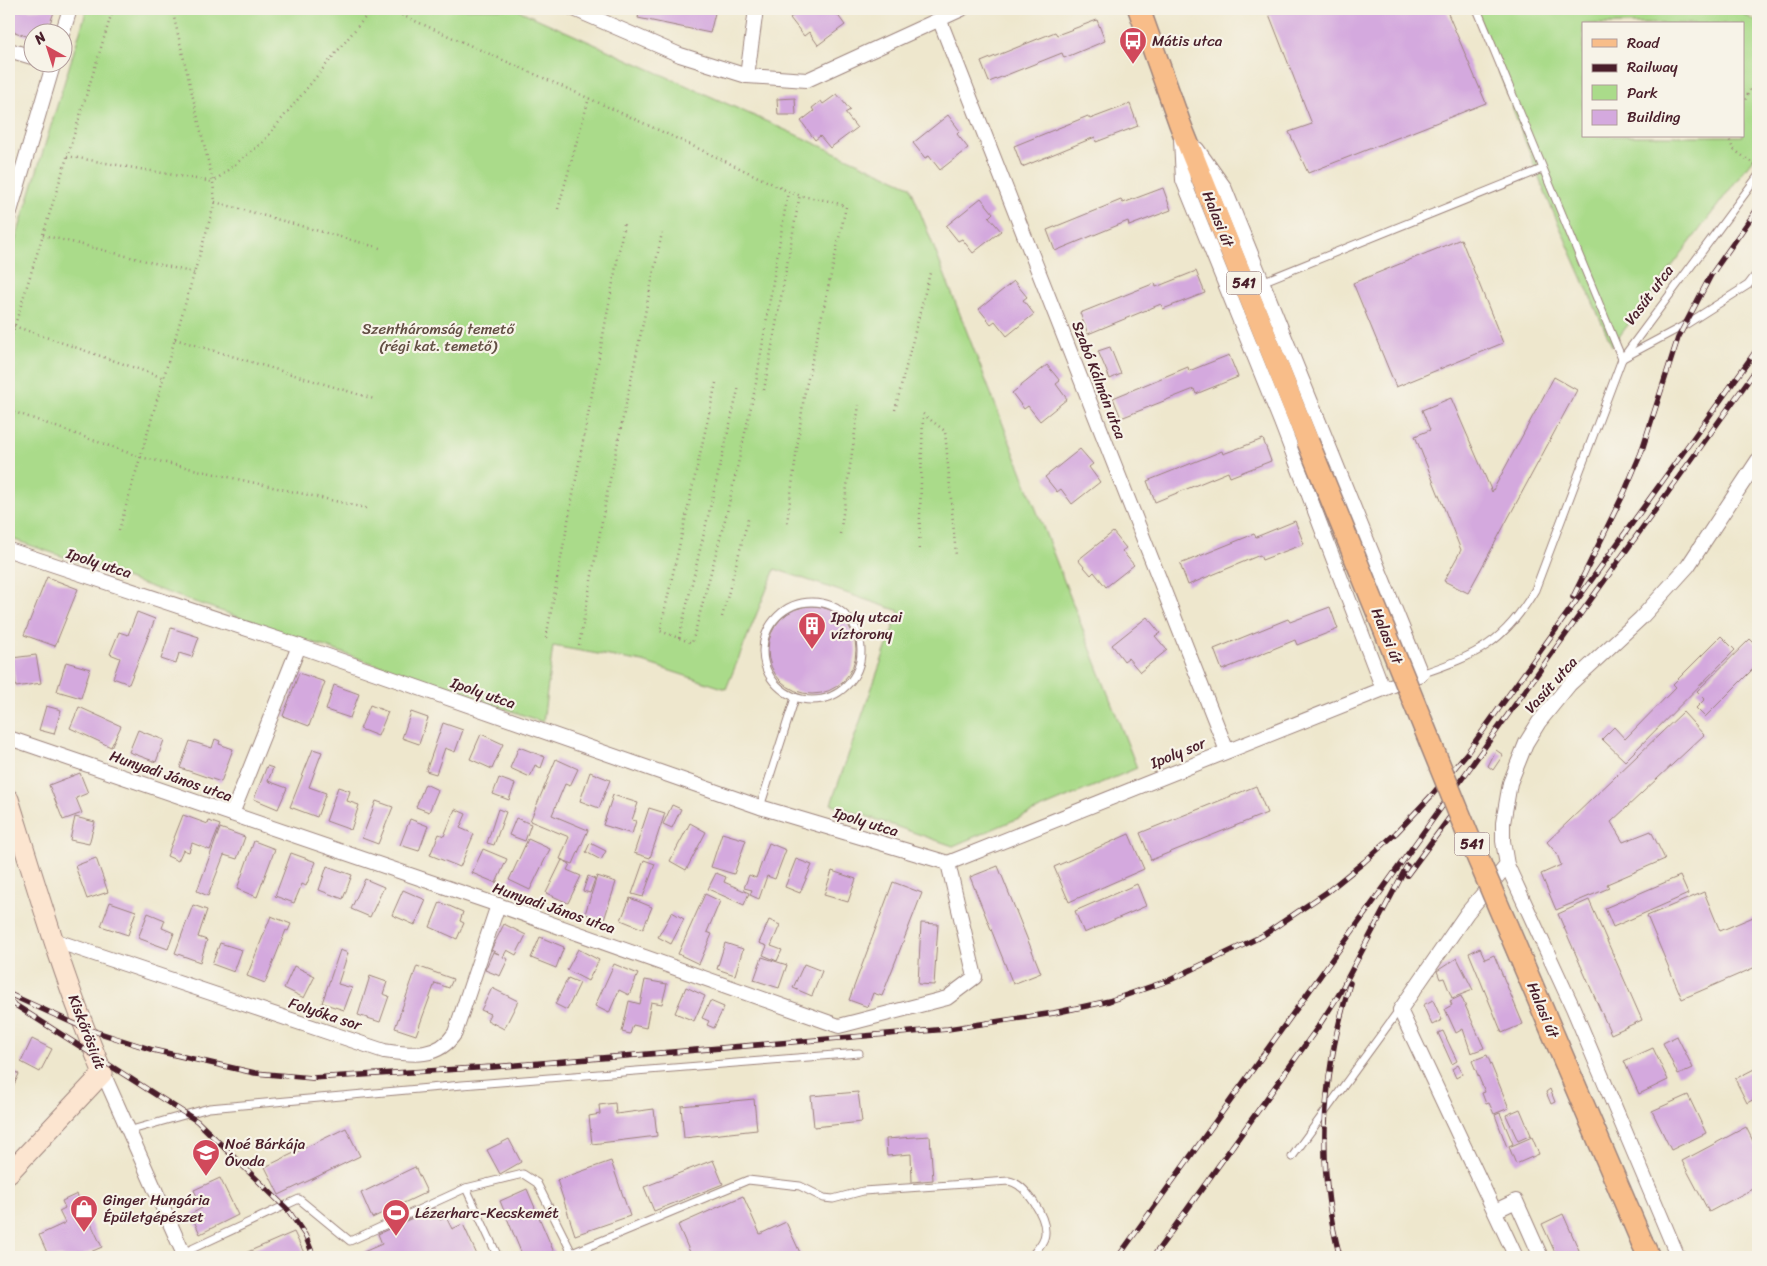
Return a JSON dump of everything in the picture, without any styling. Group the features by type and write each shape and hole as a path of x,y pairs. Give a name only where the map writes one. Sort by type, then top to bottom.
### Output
{"main road":[{"name":"Halasi út","path":"1139,9 1180,124 1468,835 1646,1250"}],"street":[{"path":"66,22 70,9"},
{"path":"574,9 680,55 747,76 806,80 940,21 962,9"},
{"path":"747,76 756,9"},
{"name":"Szabó Kálmán utca","path":"940,21 1228,751"},
{"path":"9,50 22,54"},
{"path":"9,215 50,72"},
{"path":"1180,124 1224,187 1421,674"},
{"path":"1180,124 1183,180 1281,422 1383,689"},
{"name":"Vasút utca","path":"1507,865 1502,841 1510,782 1526,743 1538,722 1569,685 1641,618 1688,566 1758,460"},
{"name":"Ipoly utca","path":"9,550 299,646 760,807 948,863"},
{"path":"232,814 299,646"},
{"name":"Ipoly sor","path":"948,863 1421,674"},
{"name":"Hunyadi János utca","path":"9,738 498,905 839,1026 947,998 974,977 948,863"},
{"name":"Kiskőrösi út","path":"9,800 53,940 84,1028 184,1255"},
{"path":"1507,865 1466,913 1400,1010 1516,1257"},
{"name":"Halasi út","path":"1507,865 1573,1008 1678,1257"},
{"name":"Folyóka sor","path":"53,940 384,1051 407,1054 431,1052 444,1047 455,1033 498,905"},
{"path":"9,1174 103,1073"},
{"path":"1495,1211 1516,1201 1541,1257"}],"lane":[{"path":"1477,9 1622,359 1685,325 1748,285 1758,272"},
{"path":"1261,282 1542,169"},
{"name":"Vasút utca","path":"1421,674 1465,659 1506,630 1522,613 1535,590 1622,359 1758,176"},
{"path":"811,601 830,604 846,614 856,629 861,647 859,665 851,682 837,694 819,700 795,698 776,685 766,669 763,650 766,632 777,616 792,605 811,601"},
{"path":"760,807 795,698"},
{"path":"1292,1157 1400,1010"},
{"path":"128,1131 209,1108 462,1085 859,1053"},
{"path":"184,1255 299,1199 350,1241 466,1188 523,1174 537,1183 572,1253 748,1180 800,1186 824,1198 863,1192 1009,1180 1017,1182 1029,1193 1045,1232 1044,1240 1031,1257"},
{"path":"466,1188 498,1257"}],"path":[{"path":"9,344 112,9"},
{"path":"119,530 214,202 213,182 172,9"},
{"path":"67,156 213,182 262,143 372,9"},
{"path":"388,9 725,159 788,192 836,201 846,207 804,396 787,523"},
{"path":"1744,102 1758,74"},
{"path":"558,209 589,98"},
{"path":"1729,138 1733,149 1758,167"},
{"path":"716,383 660,631 692,643 727,512 755,389 788,192"},
{"path":"764,390 800,194"},
{"path":"214,202 380,248"},
{"path":"546,638 624,224"},
{"path":"579,645 608,489 662,233"},
{"path":"42,235 194,273"},
{"path":"895,410 930,273"},
{"path":"14,326 164,378"},
{"path":"175,339 374,400"},
{"path":"679,638 739,386"},
{"path":"840,534 859,405"},
{"path":"9,410 140,457 370,509"},
{"path":"919,549 923,414 945,431 956,556"},
{"path":"722,617 749,516"}],"green space":[{"name":"Szentháromság temető (régi kat. temető)","path":"87,9 516,9 910,186 1137,768 953,846 831,804 899,611 775,569 726,689 643,662 553,646 543,722 9,538 9,261 68,72 72,72 72,57"},
{"path":"1475,9 1733,9 1758,22 1758,152 1612,346 1545,193"}],"building":[{"path":"9,9 55,9 50,22 22,22 22,35 9,30"},
{"path":"640,9 716,9 710,33 638,18"},
{"path":"801,9 835,9 845,25 818,45 809,32 804,36 790,18"},
{"path":"1267,9 1446,9 1486,103 1308,173 1289,132 1312,124"},
{"path":"1097,20 1105,41 1064,58 1062,53 989,82 981,62 1055,32 1057,35"},
{"path":"837,94 850,110 845,113 857,128 830,148 820,136 815,140 801,121 814,111 812,108 821,101 823,104"},
{"path":"795,98 796,115 778,115 777,99"},
{"path":"1130,104 1138,126 1096,142 1095,137 1022,167 1014,146 1088,116 1090,119"},
{"path":"948,115 960,131 957,134 968,148 940,170 929,156 925,158 913,143"},
{"path":"9,146 14,148 9,163"},
{"path":"1163,188 1171,210 1129,226 1128,221 1055,251 1047,230 1121,200 1123,203"},
{"path":"981,198 993,213 989,217 1001,231 973,253 962,239 958,241 946,226"},
{"path":"1461,239 1503,343 1396,387 1353,283"},
{"path":"1196,271 1205,293 1163,309 1161,304 1088,334 1080,313 1155,283 1156,287"},
{"path":"1014,281 1027,297 1023,300 1034,314 1007,336 995,321 991,324 979,309"},
{"path":"1110,347 1121,374 1110,379 1098,351"},
{"path":"1229,355 1238,377 1196,394 1194,389 1121,418 1113,398 1188,367 1189,371"},
{"path":"1047,365 1060,381 1056,384 1067,399 1040,421 1028,406 1024,409 1012,393"},
{"path":"1554,377 1577,390 1468,593 1444,581 1461,550 1415,436 1430,430 1422,410 1451,398 1492,492"},
{"path":"1263,439 1271,461 1230,477 1228,472 1155,502 1147,481 1222,451 1223,454"},
{"path":"1080,449 1093,464 1089,467 1100,482 1072,504 1061,489 1057,492 1045,477"},
{"path":"1295,521 1304,544 1262,560 1260,555 1188,585 1180,564 1254,534 1256,537"},
{"path":"1113,532 1126,548 1122,551 1134,565 1106,587 1094,572 1091,575 1078,560"},
{"path":"47,577 78,589 55,646 24,635"},
{"name":"Ipoly utcai víztorony","path":"812,606 829,610 843,619 852,633 856,650 852,667 843,681 829,690 812,694 795,690 781,681 772,667 768,650 772,633 781,619 795,610"},
{"path":"1330,607 1338,629 1297,645 1295,640 1222,670 1214,649 1288,619 1290,622"},
{"path":"137,612 155,619 129,684 113,678 120,658 110,654 119,632 128,635"},
{"path":"1147,617 1160,633 1155,636 1167,650 1140,672 1128,658 1124,661 1112,645"},
{"path":"171,628 199,637 192,657 179,653 176,664 161,659"},
{"path":"1721,636 1735,650 1625,761 1602,739 1614,727 1625,739 1676,687 1673,684"},
{"path":"1750,639 1758,647 1758,664 1705,717 1696,708 1705,699 1697,691"},
{"path":"36,655 41,683 16,687 12,658"},
{"path":"66,662 90,669 81,698 57,691"},
{"path":"299,673 325,682 309,726 283,716"},
{"path":"334,685 359,694 350,718 326,710"},
{"path":"370,705 388,712 378,736 360,729"},
{"path":"46,706 61,710 54,734 39,730"},
{"path":"79,707 121,726 111,747 70,728"},
{"path":"411,712 428,718 419,744 402,738"},
{"path":"1683,712 1704,735 1611,822 1623,842 1651,831 1665,859 1607,884 1609,888 1556,910 1541,874 1561,865 1557,854 1547,842"},
{"path":"443,723 463,730 455,752 445,748 436,774 426,771"},
{"path":"138,730 164,740 156,762 129,752"},
{"path":"481,734 503,744 492,769 470,759"},
{"path":"215,739 220,741 219,744 233,749 221,782 180,768 190,741 212,748"},
{"path":"519,747 545,757 541,768 535,765 530,777 510,768"},
{"path":"313,749 322,752 309,787 326,793 317,817 290,807"},
{"path":"1496,750 1503,755 1493,770 1488,766"},
{"path":"556,759 578,769 570,786 565,784 552,815 588,830 573,864 560,859 569,837 530,821"},
{"path":"267,766 273,768 268,781 287,788 278,809 254,799"},
{"path":"590,772 610,780 599,808 580,801"},
{"path":"80,773 88,793 76,798 82,813 63,820 49,785"},
{"path":"499,778 515,784 509,800 493,794"},
{"path":"425,784 438,790 429,812 416,807"},
{"path":"1256,786 1267,813 1151,860 1140,833"},
{"path":"338,787 350,791 347,801 359,805 351,830 326,821"},
{"path":"613,795 638,803 632,820 636,821 632,834 603,825"},
{"path":"376,801 393,807 378,844 362,838"},
{"path":"672,805 681,809 672,828 663,824"},
{"path":"649,808 665,813 650,858 634,853"},
{"path":"455,809 466,814 460,828 474,834 460,867 430,855 439,834 444,836"},
{"path":"498,809 506,812 494,845 487,843"},
{"path":"183,815 208,824 209,821 220,825 210,850 192,843 189,852 183,850 178,861 167,856"},
{"path":"75,817 95,822 89,844 70,840"},
{"path":"516,818 531,824 525,841 509,835"},
{"path":"410,819 428,826 419,851 400,845"},
{"path":"690,823 706,832 686,870 670,861"},
{"path":"220,828 245,837 237,859 224,855 208,896 197,891"},
{"path":"722,833 746,840 734,874 711,867"},
{"path":"1129,834 1144,869 1069,902 1054,867"},
{"path":"528,839 550,849 530,890 509,880"},
{"path":"254,841 275,849 257,897 237,889"},
{"path":"590,843 606,851 601,860 586,852"},
{"path":"769,843 786,850 775,879 767,876 759,899 750,895 752,890 744,888 749,875 756,878"},
{"path":"483,849 507,859 496,883 472,873"},
{"path":"291,853 316,862 306,886 302,884 294,903 275,896"},
{"path":"96,858 108,892 87,899 75,866"},
{"path":"796,859 812,865 800,893 785,887"},
{"path":"562,860 570,864 567,870 581,876 568,903 546,893"},
{"path":"644,860 655,864 643,897 632,894"},
{"path":"327,866 352,875 343,899 319,890"},
{"path":"998,866 1041,973 1013,984 970,877"},
{"path":"832,871 856,879 848,902 824,895"},
{"path":"716,873 726,877 724,882 749,893 744,905 708,889"},
{"path":"588,876 595,879 590,893 583,891"},
{"path":"597,876 616,882 604,920 585,914"},
{"path":"1680,876 1688,894 1613,927 1605,908"},
{"path":"365,879 384,887 370,917 351,909"},
{"path":"893,882 922,893 882,996 873,993 868,1007 849,1000"},
{"path":"1137,884 1146,906 1084,933 1075,911"},
{"path":"403,890 426,900 415,925 392,915"},
{"path":"1704,892 1720,931 1758,915 1758,966 1682,999 1647,916"},
{"path":"705,894 720,901 707,932 712,934 699,964 678,954"},
{"path":"630,898 652,907 643,929 621,920"},
{"path":"1589,900 1642,1020 1611,1034 1558,914"},
{"path":"110,902 136,911 128,935 101,926"},
{"path":"440,902 463,912 460,921 464,923 457,939 430,927"},
{"path":"193,905 207,910 198,937 207,940 200,962 175,953"},
{"path":"672,912 684,919 671,944 658,937"},
{"path":"148,913 165,920 162,928 174,933 168,949 138,938"},
{"path":"271,916 291,924 288,931 286,930 265,983 247,976"},
{"path":"769,920 780,925 771,946 782,950 777,961 763,955 767,946 759,943"},
{"path":"921,923 938,924 934,985 918,984"},
{"path":"504,924 526,935 516,955 507,950 503,957 508,959 500,976 485,970 493,952 499,954 491,950"},
{"path":"540,937 564,947 556,968 531,958"},
{"path":"220,943 242,950 234,972 212,964"},
{"path":"725,943 743,949 735,975 717,969"},
{"path":"1480,948 1485,959 1494,955 1523,1024 1502,1033 1469,953"},
{"path":"578,949 599,960 588,981 567,970"},
{"path":"340,950 348,953 338,984 352,988 344,1010 322,1003"},
{"path":"762,957 787,965 779,988 754,980"},
{"path":"1457,958 1473,990 1452,998 1444,978 1440,979 1437,971"},
{"path":"614,964 638,974 629,995 619,990 609,1013 595,1006"},
{"path":"804,964 822,971 812,996 793,988"},
{"path":"294,966 315,976 304,998 284,988"},
{"path":"417,966 453,979 449,988 435,983 416,1035 395,1028"},
{"path":"370,976 387,982 383,994 389,996 380,1022 358,1015"},
{"path":"568,978 580,983 567,1010 555,1004"},
{"path":"645,980 667,984 662,1004 651,1002 646,1028 633,1025 630,1034 622,1032 629,1001 640,1004"},
{"path":"686,987 705,996 694,1021 675,1013"},
{"path":"492,988 518,1001 504,1029 487,1020 490,1014 481,1010"},
{"path":"1461,996 1484,1048 1471,1053 1463,1029 1456,1033 1445,1009 1452,1005 1450,1001"},
{"path":"1433,1000 1442,1020 1432,1025 1423,1005"},
{"path":"710,1001 724,1007 714,1028 707,1025 709,1021 702,1018"},
{"path":"1443,1031 1457,1061 1452,1064 1438,1033"},
{"path":"1677,1036 1693,1068 1678,1075 1663,1043"},
{"path":"32,1039 52,1049 40,1072 21,1062"},
{"path":"1653,1048 1668,1080 1639,1094 1624,1061"},
{"path":"1487,1055 1509,1108 1494,1114 1489,1103 1486,1104 1482,1093 1485,1092 1472,1061"},
{"path":"1458,1065 1463,1074 1456,1078 1452,1069"},
{"path":"1758,1067 1758,1097 1747,1103 1735,1079"},
{"path":"9,1069 19,1074 9,1095"},
{"path":"1550,1089 1555,1102 1551,1104 1546,1092"},
{"path":"858,1092 862,1122 814,1127 811,1096"},
{"path":"1688,1095 1706,1133 1671,1150 1652,1111"},
{"path":"754,1099 757,1130 684,1138 681,1106"},
{"path":"615,1103 616,1114 654,1109 657,1136 592,1144 589,1116 600,1114 599,1105"},
{"path":"1520,1109 1531,1135 1518,1141 1506,1115"},
{"path":"1500,1113 1513,1144 1507,1147 1495,1115"},
{"path":"1746,1127 1758,1151 1758,1186 1709,1212 1682,1161"},
{"path":"346,1128 360,1156 279,1195 265,1167"},
{"path":"930,1136 933,1180 912,1182 911,1154 887,1156 886,1139"},
{"path":"1532,1137 1539,1154 1516,1164 1509,1147"},
{"path":"509,1139 521,1162 500,1174 487,1150"},
{"path":"713,1160 723,1184 654,1211 644,1187"},
{"path":"611,1161 630,1216 575,1235 557,1180"},
{"path":"415,1167 427,1192 372,1218 361,1193"},
{"path":"220,1178 238,1215 200,1234 191,1214 202,1208 194,1190"},
{"path":"527,1189 556,1257 523,1257 500,1201"},
{"path":"77,1194 102,1247 79,1257 49,1257 39,1235 65,1223 59,1211 65,1208 62,1201"},
{"path":"743,1196 760,1234 786,1222 802,1257 692,1257 678,1225"},
{"path":"434,1208 440,1220 446,1217 452,1229 463,1224 478,1257 352,1257 382,1244 378,1234"},
{"path":"1563,1214 1582,1257 1557,1257 1542,1224"},
{"path":"294,1232 306,1257 245,1257 243,1254"}],"railway":[{"path":"1573,597 1624,493 1641,453 1678,338 1711,275 1758,208"},
{"path":"9,994 84,1028 153,1050 255,1073 312,1078 493,1067 948,1029 1054,1013 1109,1001 1170,980 1262,936 1327,892 1396,833 1431,796 1467,753 1758,348"},
{"path":"1118,1257 1758,367"},
{"path":"1407,875 1453,813"},
{"path":"1153,1257 1318,1027 1338,996 1407,866"},
{"path":"1340,1257 1332,1223 1327,1188 1325,1120 1333,1051 1350,983"},
{"path":"9,1001 197,1121 288,1210 305,1235 314,1257"}],"place":[{"name":"Mátis utca","path":"1133,65"},
{"name":"Ipoly utcai víztorony","path":"812,650"},
{"name":"Noé Bárkája Óvoda","path":"206,1177"},
{"name":"Ginger Hungária Épületgépészet","path":"84,1233"},
{"name":"Lézerharc-Kecskemét","path":"396,1237"}]}
